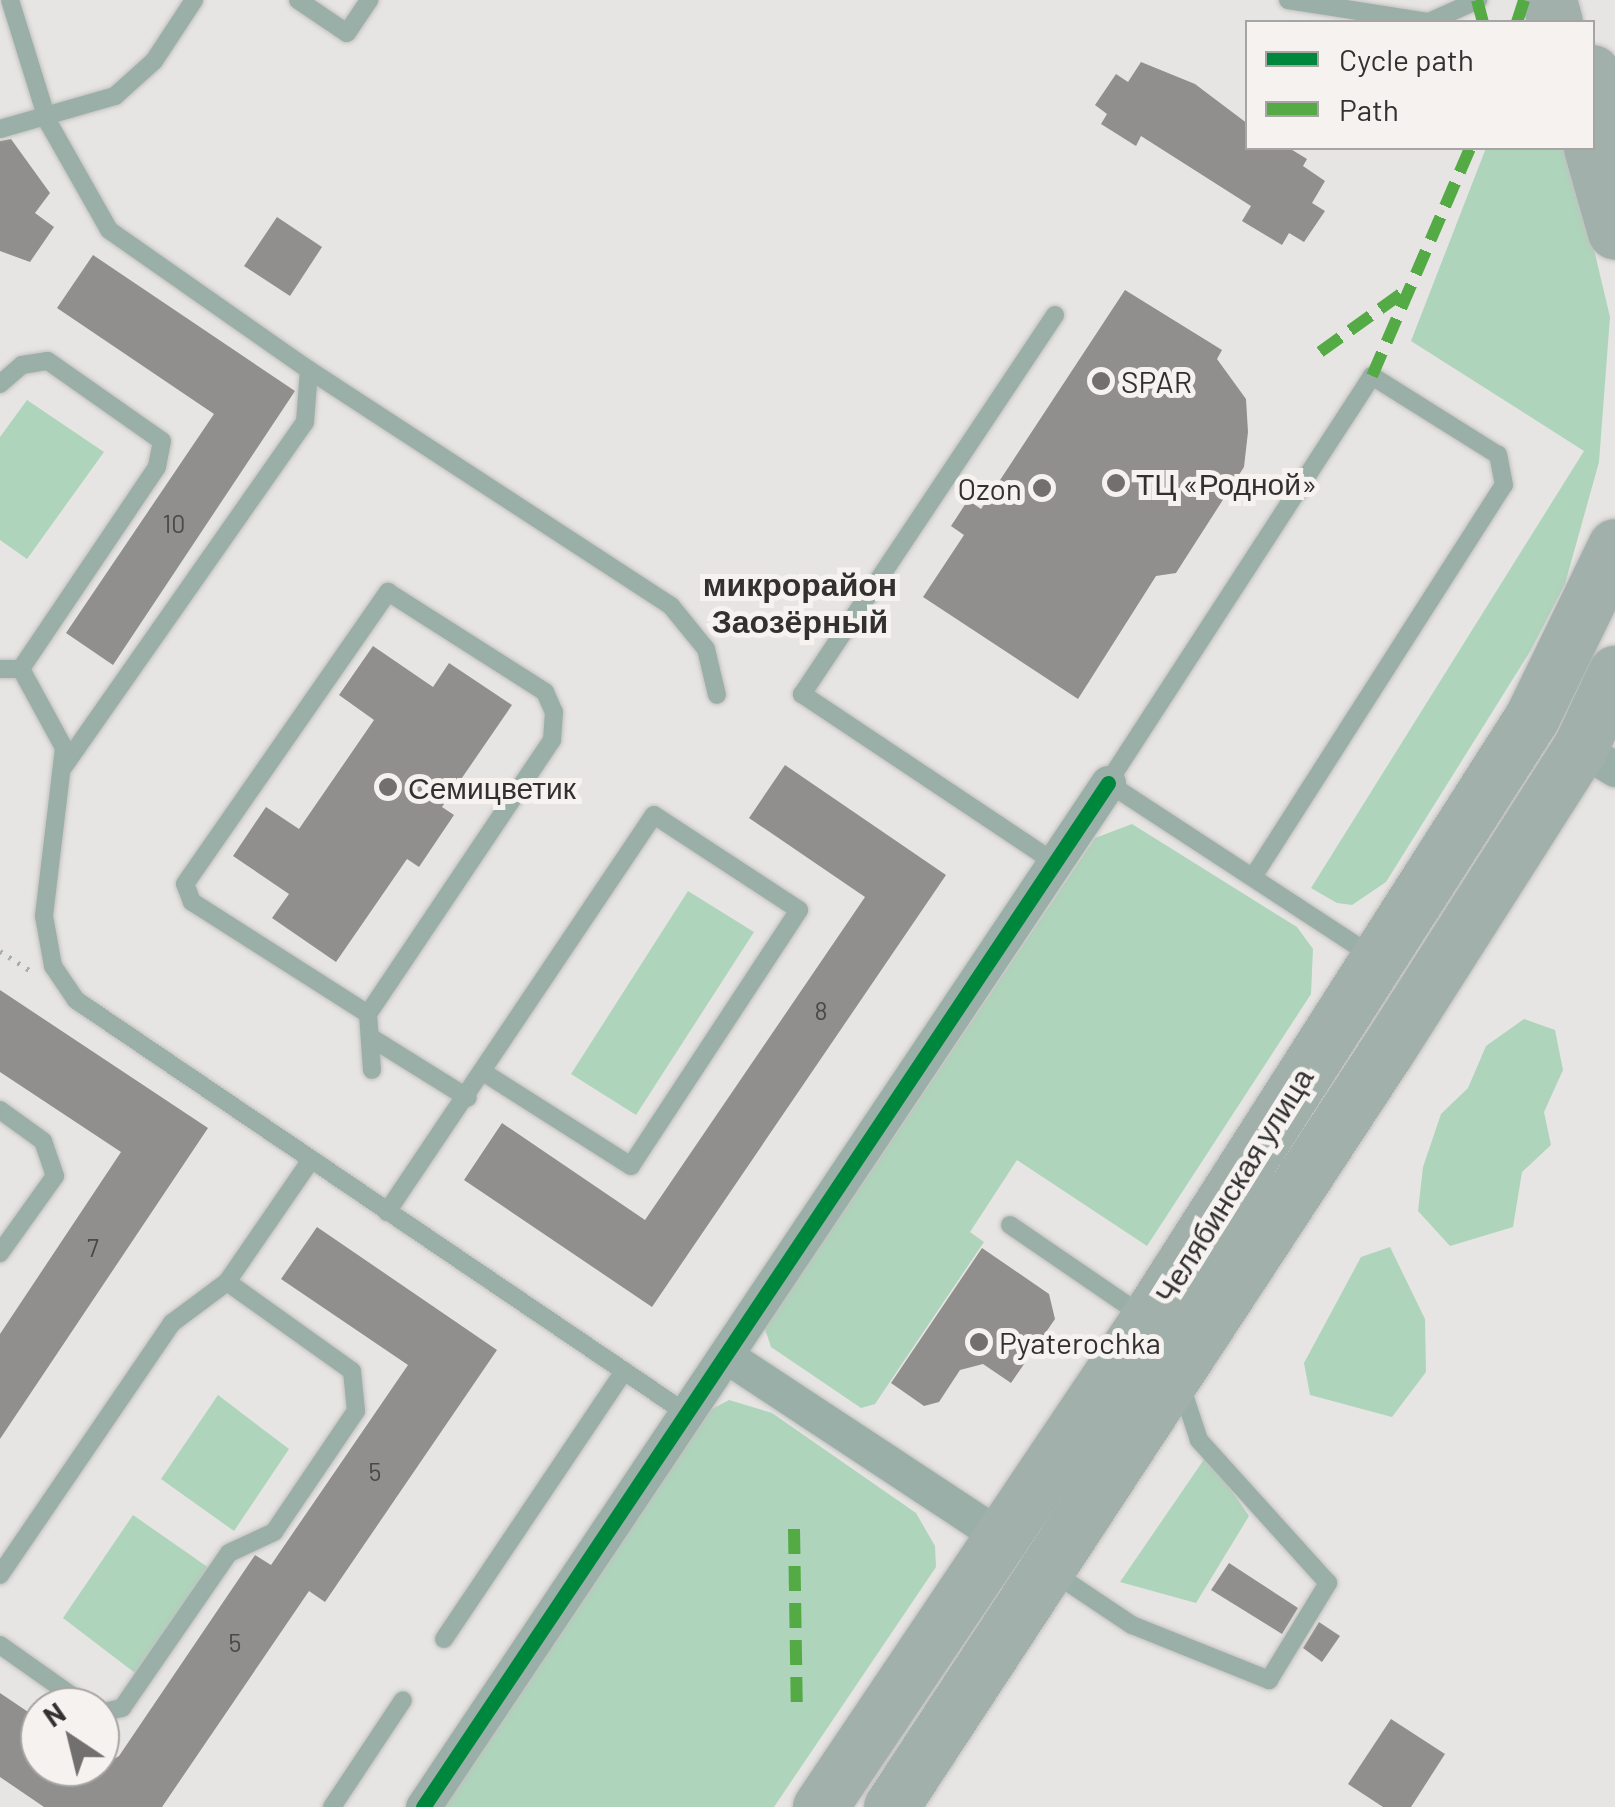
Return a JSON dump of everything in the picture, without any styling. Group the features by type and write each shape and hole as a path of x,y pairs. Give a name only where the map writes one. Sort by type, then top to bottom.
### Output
{"main road":[{"path":"1595,82 1615,152"},
{"path":"1592,150 1615,232"},
{"name":"Челябинская улица","path":"820,1807 1148,1319 1532,718 1615,546"},
{"name":"Челябинская улица","path":"891,1807 1178,1374 1597,759 1615,672"},
{"path":"1532,718 1597,759"},
{"path":"1002,1538 1049,1570"}],"street":[{"path":"423,1807 689,1415 1108,783"},
{"path":"728,1356 1002,1538"}],"lane":[{"path":"10,0 48,122 128,250 671,606 706,649 717,695"},
{"path":"0,129 48,122 115,96 154,61 194,0"},
{"path":"298,0 347,33 369,0"},
{"path":"1288,0 1416,20"},
{"path":"1433,20 1478,0"},
{"path":"1055,315 802,694 1055,862"},
{"path":"0,384 22,365 48,361 162,441 157,467 21,669"},
{"path":"63,768 304,422 309,370"},
{"path":"1253,876 1504,486 1498,455 1372,376 1108,783 1377,959"},
{"path":"368,1014 192,902 186,884 372,602 388,592 545,692 554,712 552,740 368,1014 372,1070"},
{"path":"0,669 21,669"},
{"path":"21,669 60,732 63,768 44,871 53,966 76,1000 689,1415"},
{"path":"387,1212 486,1074 654,815 798,910 631,1166 486,1074"},
{"path":"370,1037 468,1098"},
{"path":"0,1110 43,1141 54,1176 0,1253"},
{"path":"0,1575 172,1323 226,1282 311,1160"},
{"path":"1010,1226 1148,1319"},
{"path":"120,1708 229,1553 274,1532 356,1411 352,1371 226,1282"},
{"path":"444,1639 624,1371"},
{"path":"1049,1570 1132,1625 1268,1680 1328,1583 1199,1440 1178,1374"},
{"path":"0,1645 60,1687"},
{"path":"332,1807 402,1700"}],"green space":[{"path":"1485,150 1570,150 1610,317 1599,462 1565,584 1531,650 1386,882 1352,905 1337,903 1311,888 1584,451 1411,341"},
{"path":"27,400 104,452 27,559 0,540 0,437"},
{"path":"1132,824 1297,927 1313,949 1311,994 1147,1246 1017,1160 970,1232 984,1242 875,1404 861,1408 771,1347 765,1329 1095,838"},
{"path":"688,891 754,932 636,1115 571,1074"},
{"path":"1524,1019 1555,1030 1563,1070 1544,1112 1551,1145 1522,1172 1513,1227 1450,1246 1418,1211 1423,1167 1441,1114 1468,1088 1486,1046"},
{"path":"1390,1247 1425,1319 1426,1372 1392,1417 1310,1395 1304,1363 1361,1257"},
{"path":"218,1395 289,1449 234,1531 161,1479"},
{"path":"729,1400 772,1413 916,1513 935,1546 936,1567 774,1807 441,1807 712,1409"},
{"path":"1207,1455 1249,1516 1196,1603 1120,1582"},
{"path":"133,1515 209,1568 135,1673 63,1618"}],"building":[{"path":"1141,62 1195,84 1245,122 1245,150 1292,150 1307,159 1303,166 1325,181 1312,203 1325,211 1304,242 1289,233 1282,245 1242,221 1251,206 1141,136 1136,146 1101,124 1107,114 1095,105 1116,74 1128,82"},
{"path":"11,139 50,193 35,213 54,227 30,262 0,251 0,141"},
{"path":"277,217 322,247 290,296 244,266"},
{"path":"93,255 295,391 113,665 66,633 214,414 57,308"},
{"name":"ТЦ «Родной»","path":"1125,290 1222,350 1217,359 1246,399 1244,467 1176,573 1156,576 1078,699 923,597 964,535 951,526 968,500 981,509"},
{"path":"373,646 433,687 449,663 512,705 442,807 454,815 419,867 407,859 336,962 272,918 289,894 233,856 266,807 299,829 374,720 339,695"},
{"path":"785,765 946,875 652,1307 464,1180 502,1123 645,1220 865,897 749,818"},
{"path":"0,990 208,1128 0,1439 0,1334 121,1152 0,1072"},
{"path":"317,1227 497,1350 325,1602 309,1591 162,1807 44,1807 0,1777 0,1693 20,1706 20,1787 120,1787 120,1755 255,1555 271,1565 408,1365 281,1279"},
{"name":"Pyaterochka","path":"982,1248 1049,1294 1055,1319 1011,1383 983,1364 960,1370 939,1402 924,1406 891,1383"},
{"path":"1229,1563 1298,1608 1282,1634 1211,1590"},
{"path":"1319,1622 1340,1636 1322,1662 1303,1648"},
{"path":"1391,1719 1445,1754 1411,1807 1383,1807 1348,1784"}],"marked path":[{"path":"1477,0 1482,20"},
{"path":"1518,20 1524,0"},
{"path":"1372,376 1469,150"},
{"path":"1320,352 1409,288"},
{"path":"794,1529 797,1714"}],"cycle path":[{"path":"423,1807 1108,783"}],"place":[{"name":"SPAR","path":"1101,381"},
{"name":"ТЦ «Родной»","path":"1116,483"},
{"name":"Ozon","path":"1042,488"},
{"name":"Семицветик","path":"388,787"},
{"name":"Pyaterochka","path":"979,1342"}],"district":[{"name":"микрорайон Заозёрный","path":"800,602"}]}
